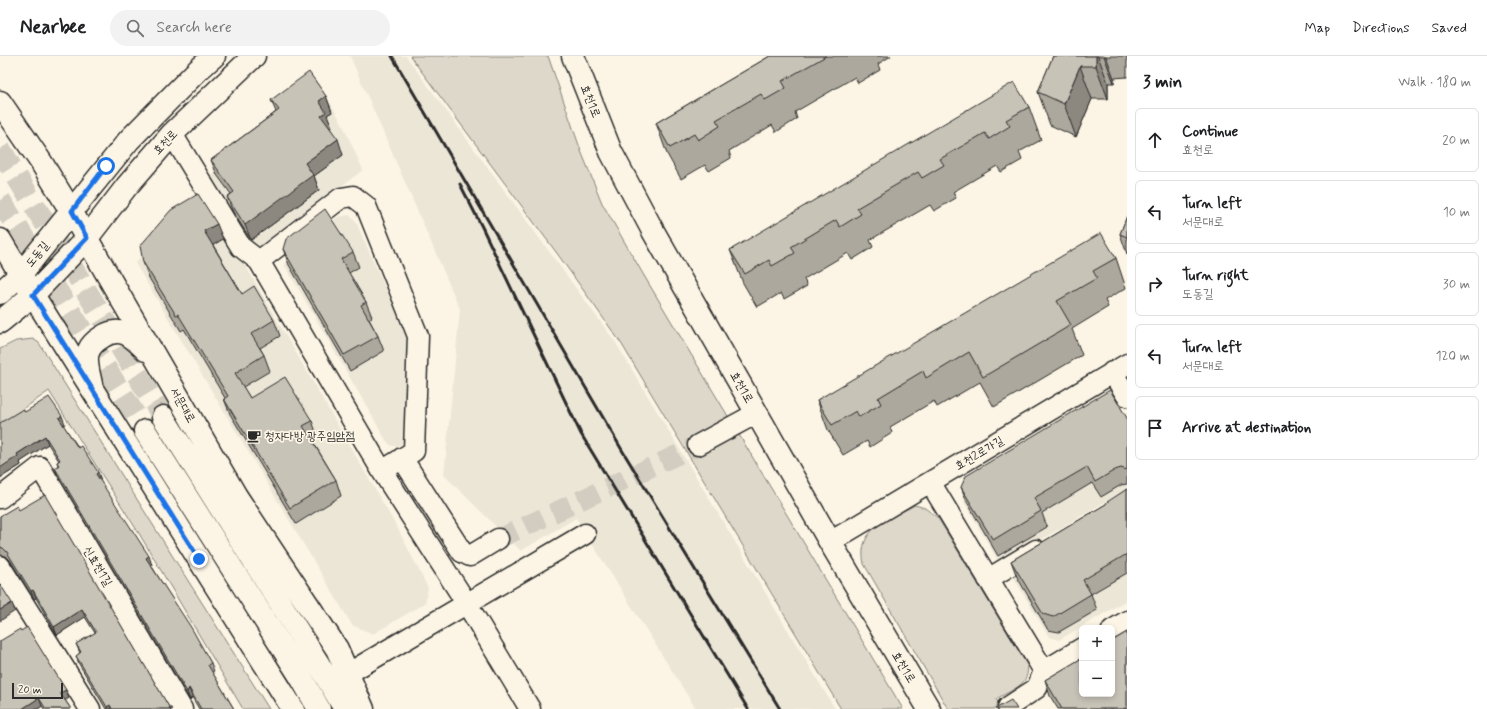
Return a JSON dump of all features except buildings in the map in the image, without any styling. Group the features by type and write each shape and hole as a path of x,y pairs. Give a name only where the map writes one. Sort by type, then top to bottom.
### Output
{"main road":[{"path":"72,211 129,140 214,56"},
{"name":"효천로","path":"87,238 127,186 172,134 254,56"},
{"name":"효천1로","path":"573,56 611,152 656,237 830,542 929,709"},
{"name":"서문대로","path":"0,102 72,211 114,288 236,496 336,649 363,709"},
{"name":"도동길","path":"0,293 20,275 72,211"},
{"name":"도동길","path":"0,322 33,295 87,238"},
{"path":"0,240 56,334 92,388 293,709"},
{"path":"92,388 87,360 88,350 96,340 114,331 124,332 131,336 158,362"},
{"name":"서문대로","path":"163,416 314,656 345,709"},
{"path":"145,431 320,709"}],"street":[{"path":"172,134 241,247 259,261 382,471 467,604 530,709"},
{"path":"259,261 341,198 353,196 366,206 418,336 414,451 382,471"},
{"path":"1120,368 1127,396"},
{"name":"효천2로가길","path":"830,542 1120,368"},
{"path":"698,445 757,413"},
{"path":"402,458 462,552 470,556 498,540"},
{"name":"신효천1길","path":"0,498 40,467 182,709"},
{"path":"930,482 1044,671"},
{"path":"347,674 586,534"},
{"path":"988,579 1054,539"},
{"path":"0,566 90,709"},
{"path":"1115,628 1127,621"},
{"path":"1008,707 1037,688 1044,671 1079,650"}],"shaded area":[{"path":"350,56 406,56 616,343 835,709 696,709 576,518 521,551 444,475 460,309"},
{"path":"410,56 548,56 581,151 602,203 903,709 841,709 621,343 559,256"},
{"path":"317,81 342,123 363,170 258,248 250,248 208,179 274,113"},
{"path":"196,194 248,270 398,529 428,588 425,603 373,634 352,625 135,263"},
{"path":"349,215 355,220 407,336 405,441 397,447 390,445 386,440 285,266 288,252 338,217"},
{"path":"33,339 39,343 269,709 243,709 140,535 49,391 0,425 0,349 16,341"},
{"path":"1118,402 1127,417 1127,489 1000,564 964,502 967,491"},
{"path":"915,505 925,508 938,518 1027,665 1026,677 1023,682 1013,690 996,699 1002,709 948,709 864,564 863,552 865,542 870,533 885,520"},
{"path":"1127,507 1127,600 1084,625 1079,625 1079,628 1059,640 1049,637 1012,575"}],"tunnel":[{"path":"0,149 163,417"},
{"path":"0,200 145,431"},
{"path":"498,539 698,445"}],"railway":[{"path":"392,56 622,450 780,709"},
{"path":"460,184 581,434 748,709"}],"place":[{"name":"청자다방 광주임암점","path":"254,436"}],"route":[{"path":"106,166 72,211 87,238 33,295 56,334 92,388 199,559"}]}
